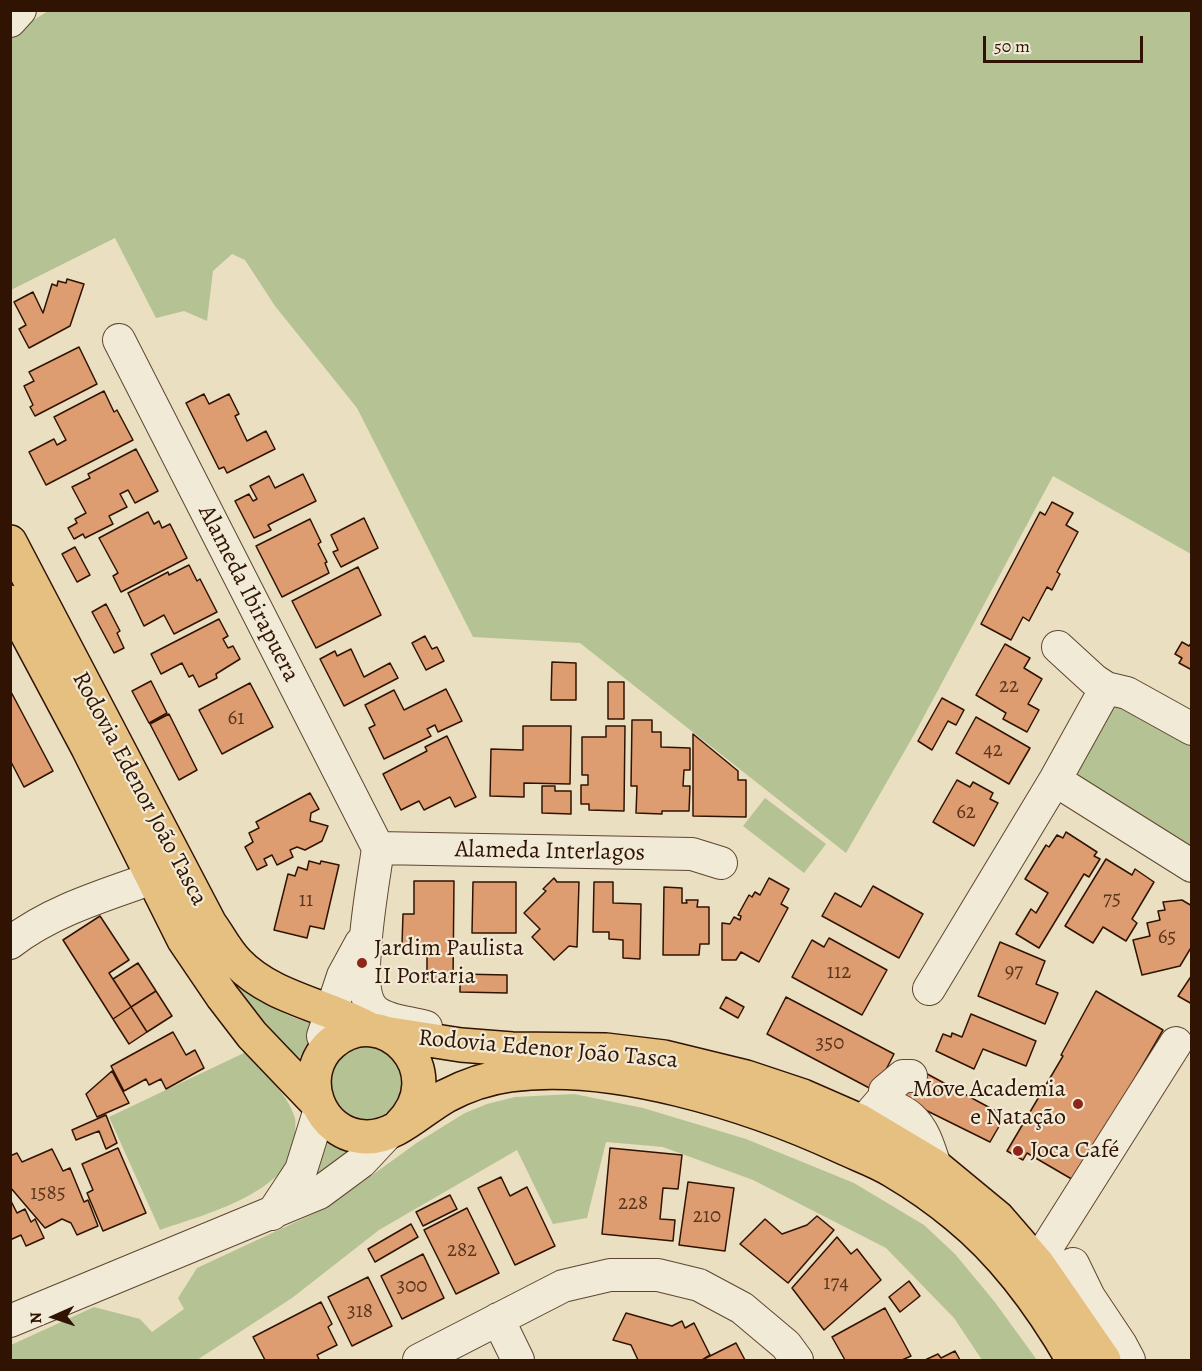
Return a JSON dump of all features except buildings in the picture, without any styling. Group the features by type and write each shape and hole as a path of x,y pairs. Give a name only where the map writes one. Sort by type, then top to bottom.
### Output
{"main road":[{"name":"Rodovia Edenor João Tasca","path":"10,542 63,673 153,878 184,940 252,1035 319,1106"},
{"name":"Rodovia Edenor João Tasca","path":"10,602 63,673 217,933 236,961 261,982 352,1019 377,1032 461,1045 512,1049 606,1050 664,1057 746,1077 803,1096 858,1120 934,1166 998,1218 1052,1267 1104,1360"},
{"path":"377,1032 405,1047 412,1057 417,1068 419,1094 415,1106 408,1117 394,1129 371,1137 352,1135 331,1123 319,1106 314,1081 317,1063 333,1042 351,1033 377,1032"},
{"name":"Rodovia Edenor João Tasca","path":"394,1129 447,1096 483,1081 509,1075 554,1072 597,1075 641,1081 723,1102 810,1132 892,1170 958,1217 1009,1267 1073,1360"}],"street":[{"path":"10,21 20,10"},
{"name":"Alameda Ibirapuera","path":"119,340 378,848"},
{"path":"1058,647 1106,688 1127,693 1191,729"},
{"path":"929,989 1055,780 1106,688"},
{"path":"1055,780 1191,866"},
{"path":"378,848 367,931 364,988 372,1008 381,1016 441,1032 461,1045"},
{"name":"Alameda Interlagos","path":"378,848 692,854 721,863"},
{"path":"10,943 48,919 153,878"},
{"path":"317,1063 320,1045 318,1007 344,976 367,931"},
{"path":"1129,1360 1122,1345 1089,1297 1052,1267 1176,1043"},
{"path":"858,1120 874,1111 884,1098 885,1091 903,1076 911,1076"},
{"path":"884,1098 891,1107 910,1116 924,1133 934,1166"},
{"path":"272,1214 301,1170 319,1106"},
{"path":"10,1321 319,1193 361,1162 394,1129"},
{"path":"418,1360 563,1286 610,1275 658,1275 699,1285 742,1308 786,1345 797,1360"},
{"path":"498,1319 518,1360"}],"green space":[{"path":"50,10 1191,11 1191,554 1053,476 915,733 846,853 580,643 473,637 357,408 275,306 245,260 232,254 213,271 207,321 184,311 156,318 115,238 11,290 10,34"},
{"path":"1117,704 1191,740 1191,855 1083,787 1077,775 1075,760 1105,709"},
{"path":"765,798 826,844 804,873 743,826"},
{"path":"227,971 247,989 279,1011 317,1024 298,1061 221,977"},
{"path":"375,1042 403,1062 403,1105 374,1125 339,1116 326,1071 339,1050"},
{"path":"246,1052 274,1083 295,1118 295,1137 291,1156 280,1173 263,1187 221,1208 160,1230 109,1117"},
{"path":"574,1094 643,1108 746,1139 854,1183 924,1225 955,1254 994,1301 1037,1360 982,1360 954,1318 886,1248 753,1180 663,1147 606,1142 587,1218 553,1224 517,1150 379,1230 292,1298 197,1360 11,1360 11,1345 94,1307 140,1319 152,1332 184,1309 178,1298 197,1268 328,1207 418,1142 465,1113 487,1104 515,1097"},
{"path":"323,1135 335,1147 356,1151 313,1179"}],"place":[{"name":"Jardim Paulista II Portaria","path":"362,963"},
{"name":"Move Academia e Natação","path":"1078,1104"},
{"name":"Joca Café","path":"1018,1151"}]}
